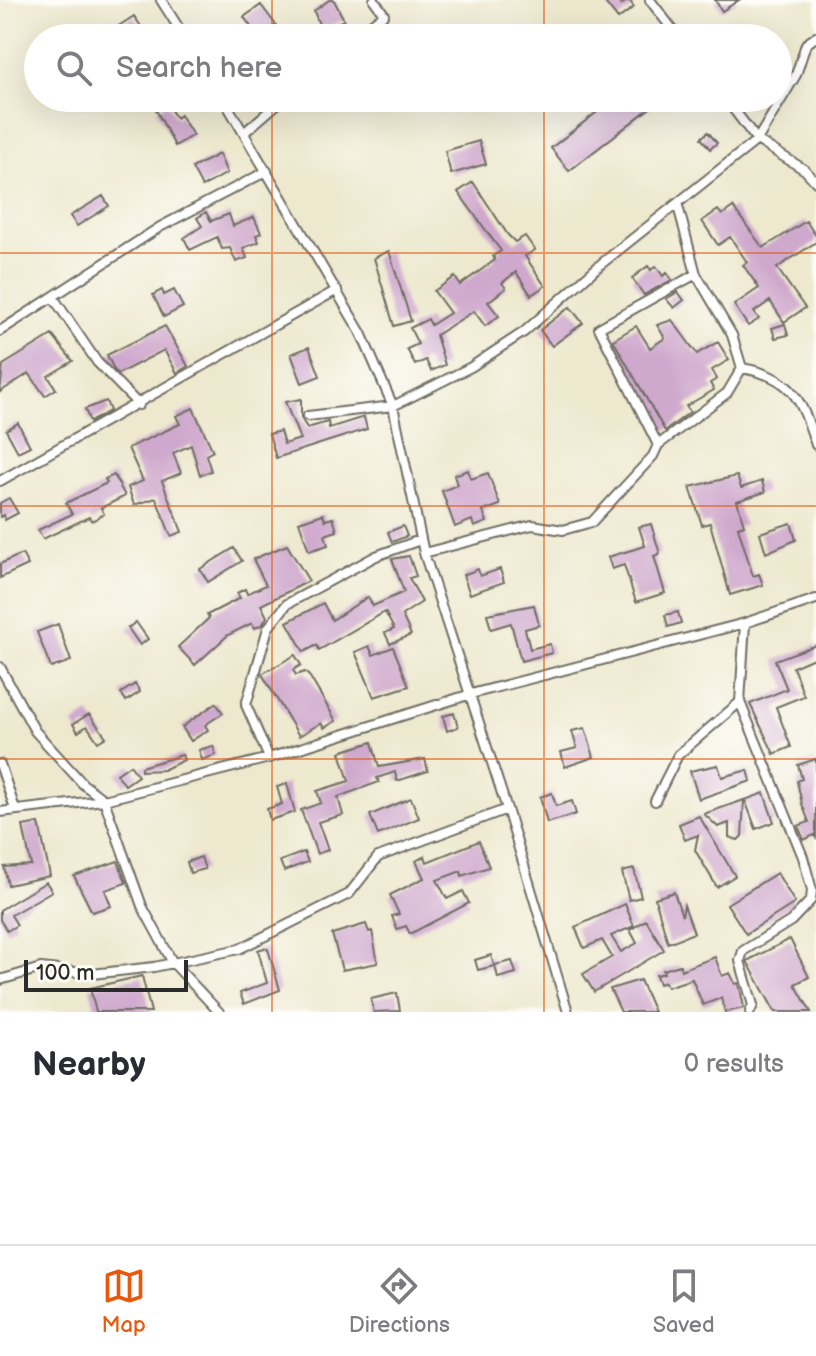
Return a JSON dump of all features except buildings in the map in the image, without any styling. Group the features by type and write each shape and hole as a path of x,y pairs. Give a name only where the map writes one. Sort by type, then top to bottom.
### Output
{"street":[{"path":"161,0 176,24"},
{"path":"372,24 384,14 374,0"},
{"path":"650,0 668,24"},
{"path":"792,82 806,44 816,37"},
{"path":"232,112 361,333 393,406 420,540 471,694 568,1012"},
{"path":"245,132 268,112"},
{"path":"736,112 757,140 805,170 816,182"},
{"path":"308,416 393,406 471,367 524,332 601,264 678,206 757,140 774,112"},
{"path":"805,170 816,166"},
{"path":"0,331 160,227 267,171"},
{"path":"424,553 532,525 563,530 592,522 653,456 658,445 727,393 742,368 732,335 696,274 678,206"},
{"path":"658,445 599,328 696,274"},
{"path":"0,481 139,405 337,290"},
{"path":"53,297 89,353 139,405"},
{"path":"742,368 766,372 800,398 816,445"},
{"path":"269,758 246,705 268,628 287,604 376,556 420,540"},
{"path":"0,812 104,800 269,758 471,694 745,623 816,599"},
{"path":"745,623 740,702 803,857 812,890 811,900 791,921 743,951 740,961 753,1005 750,1012"},
{"path":"0,667 35,731 83,784 104,800 142,906 173,963 219,1012"},
{"path":"655,801 678,755 740,702"},
{"path":"0,764 15,809"},
{"path":"0,980 41,968 92,974 173,963 239,949 349,894 378,857 507,809"}]}
